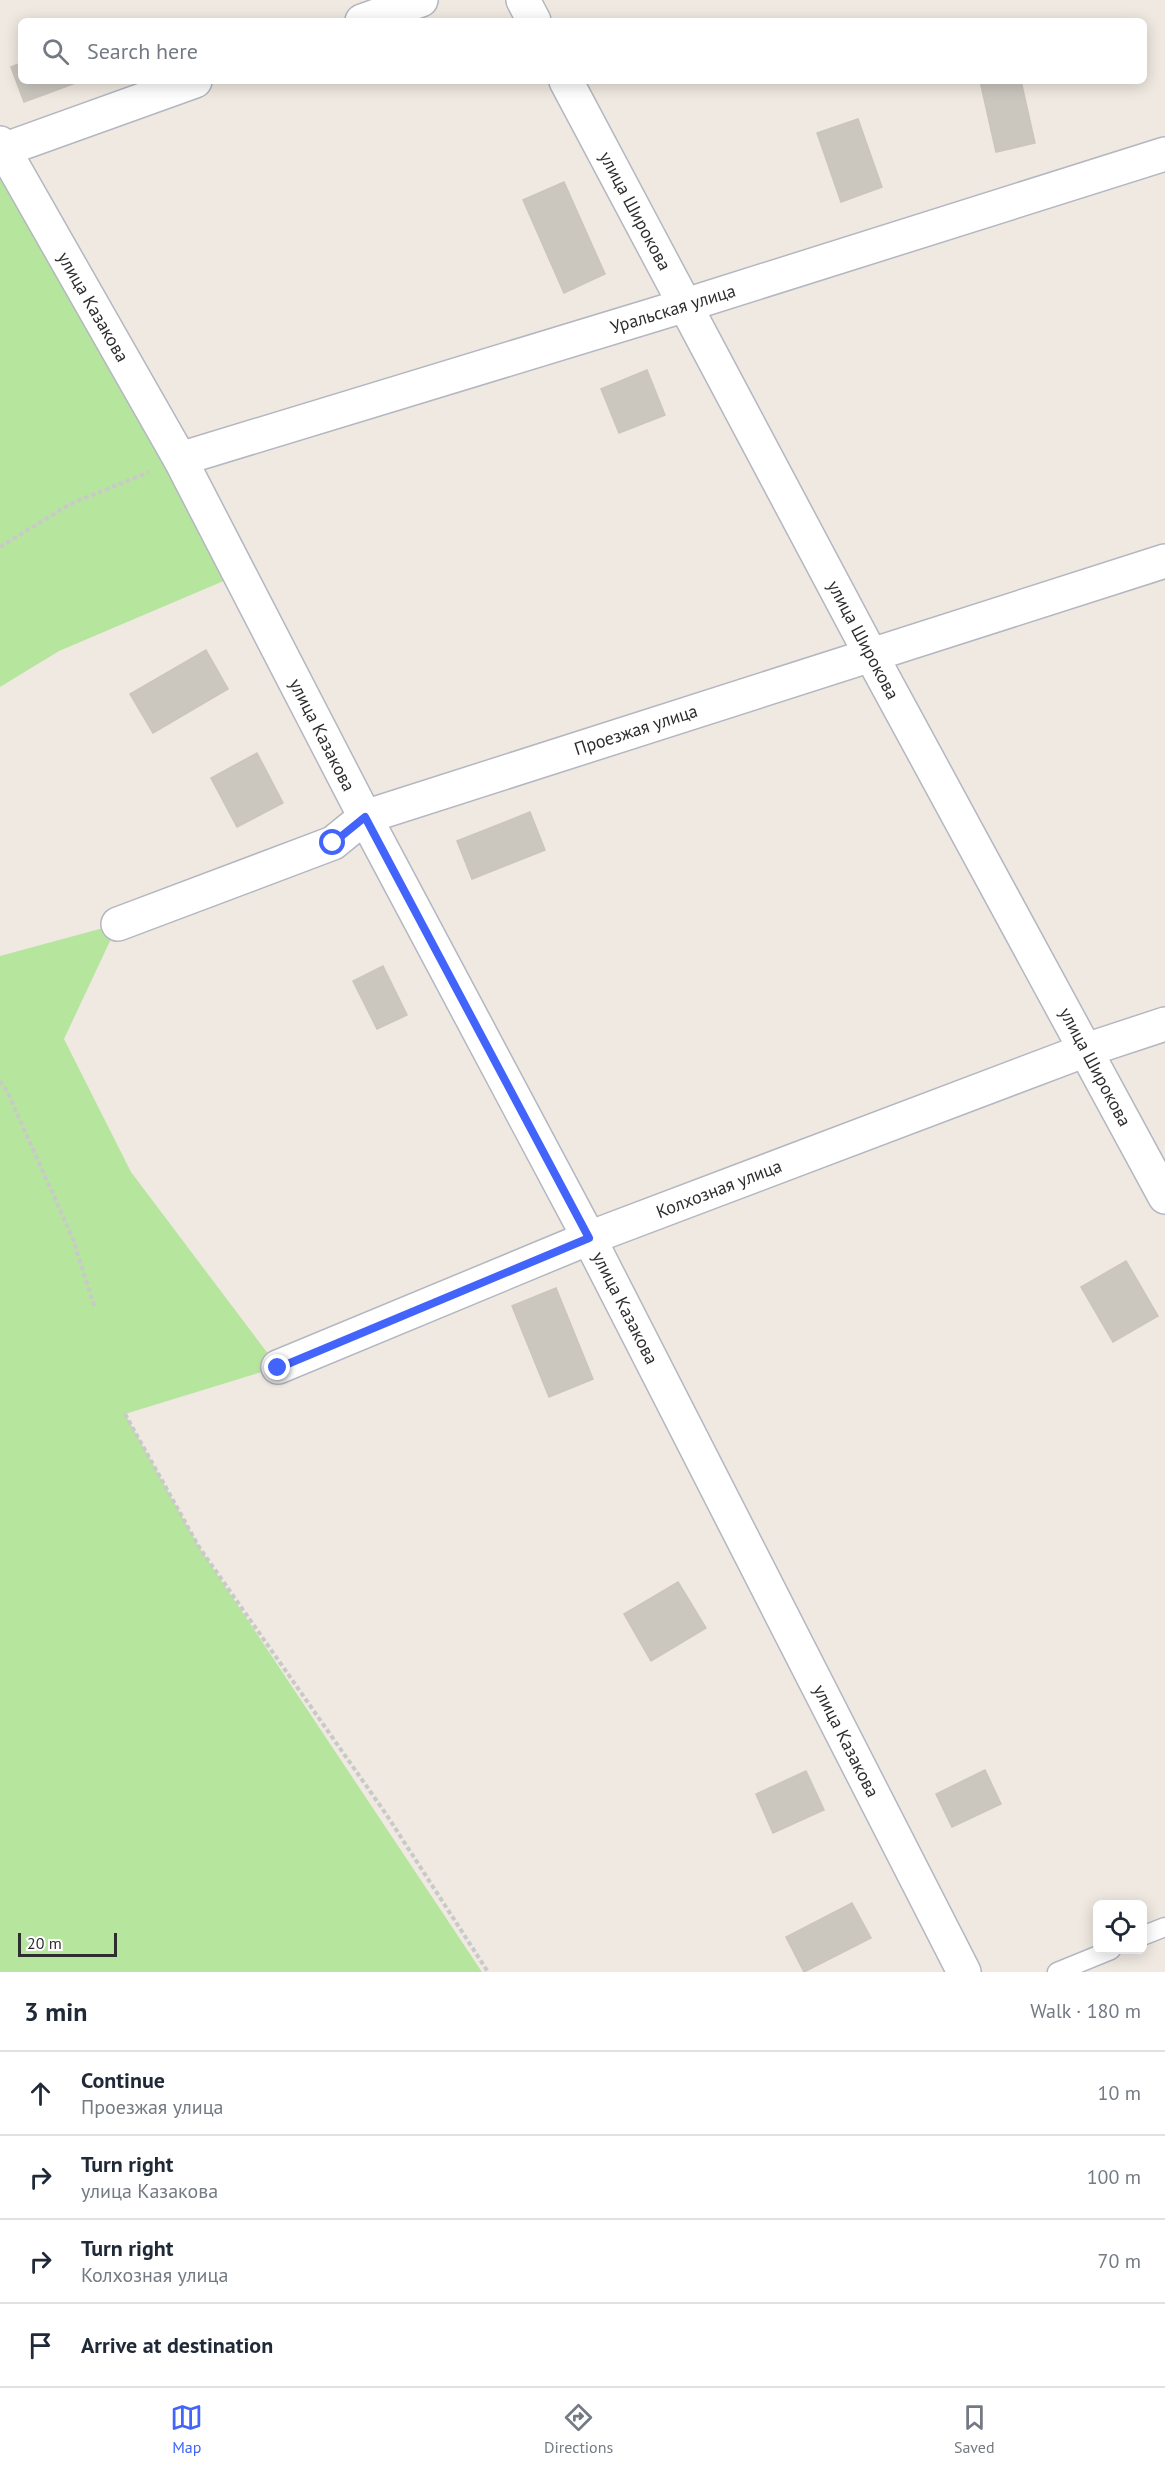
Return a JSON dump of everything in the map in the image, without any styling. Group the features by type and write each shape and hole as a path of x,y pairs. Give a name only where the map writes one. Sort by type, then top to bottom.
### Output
{"street":[{"path":"370,18 421,0"},
{"path":"523,0 532,18"},
{"path":"1,148 186,84"},
{"name":"улица Широкова","path":"568,84 871,655 1165,1197"},
{"name":"улица Казакова","path":"1,148 180,459 365,817 589,1238 964,1972"},
{"name":"Уральская улица","path":"180,459 686,305 1165,154"},
{"name":"Проезжая улица","path":"118,924 333,843 365,817 1165,561"},
{"name":"Колхозная улица","path":"278,1368 589,1238 1086,1050 1165,1024"}],"lane":[{"path":"1147,1934 1165,1927"},
{"path":"1057,1972 1101,1954"}],"path":[{"path":"0,547 70,504 180,459"},
{"path":"0,1081 7,1091 74,1239 95,1309"},
{"path":"125,1414 199,1547 386,1814 488,1972"}],"green space":[{"path":"0,151 240,574 59,651 0,687"},
{"path":"118,924 64,1039 131,1172 278,1367 125,1414 199,1547 482,1972 0,1972 0,956"}],"building":[{"path":"18,64 18,84 73,84 24,102 11,67"},
{"path":"981,84 1022,84 1035,143 996,152"},
{"path":"858,119 882,187 841,202 817,133"},
{"path":"564,182 605,274 564,293 523,200"},
{"path":"647,370 665,415 619,433 601,389"},
{"path":"206,650 228,689 153,733 130,694"},
{"path":"257,753 283,803 237,827 211,778"},
{"path":"530,812 545,850 472,879 457,841"},
{"path":"383,966 407,1015 377,1029 353,981"},
{"path":"1126,1261 1158,1316 1113,1342 1081,1287"},
{"path":"556,1288 593,1379 549,1397 512,1306"},
{"path":"678,1582 706,1628 651,1661 624,1614"},
{"path":"985,1770 1001,1804 952,1827 936,1794"},
{"path":"806,1771 824,1810 773,1833 756,1794"},
{"path":"852,1903 871,1938 804,1972 786,1937"}],"route":[{"path":"278,1368 589,1238 365,817 333,843"}]}
